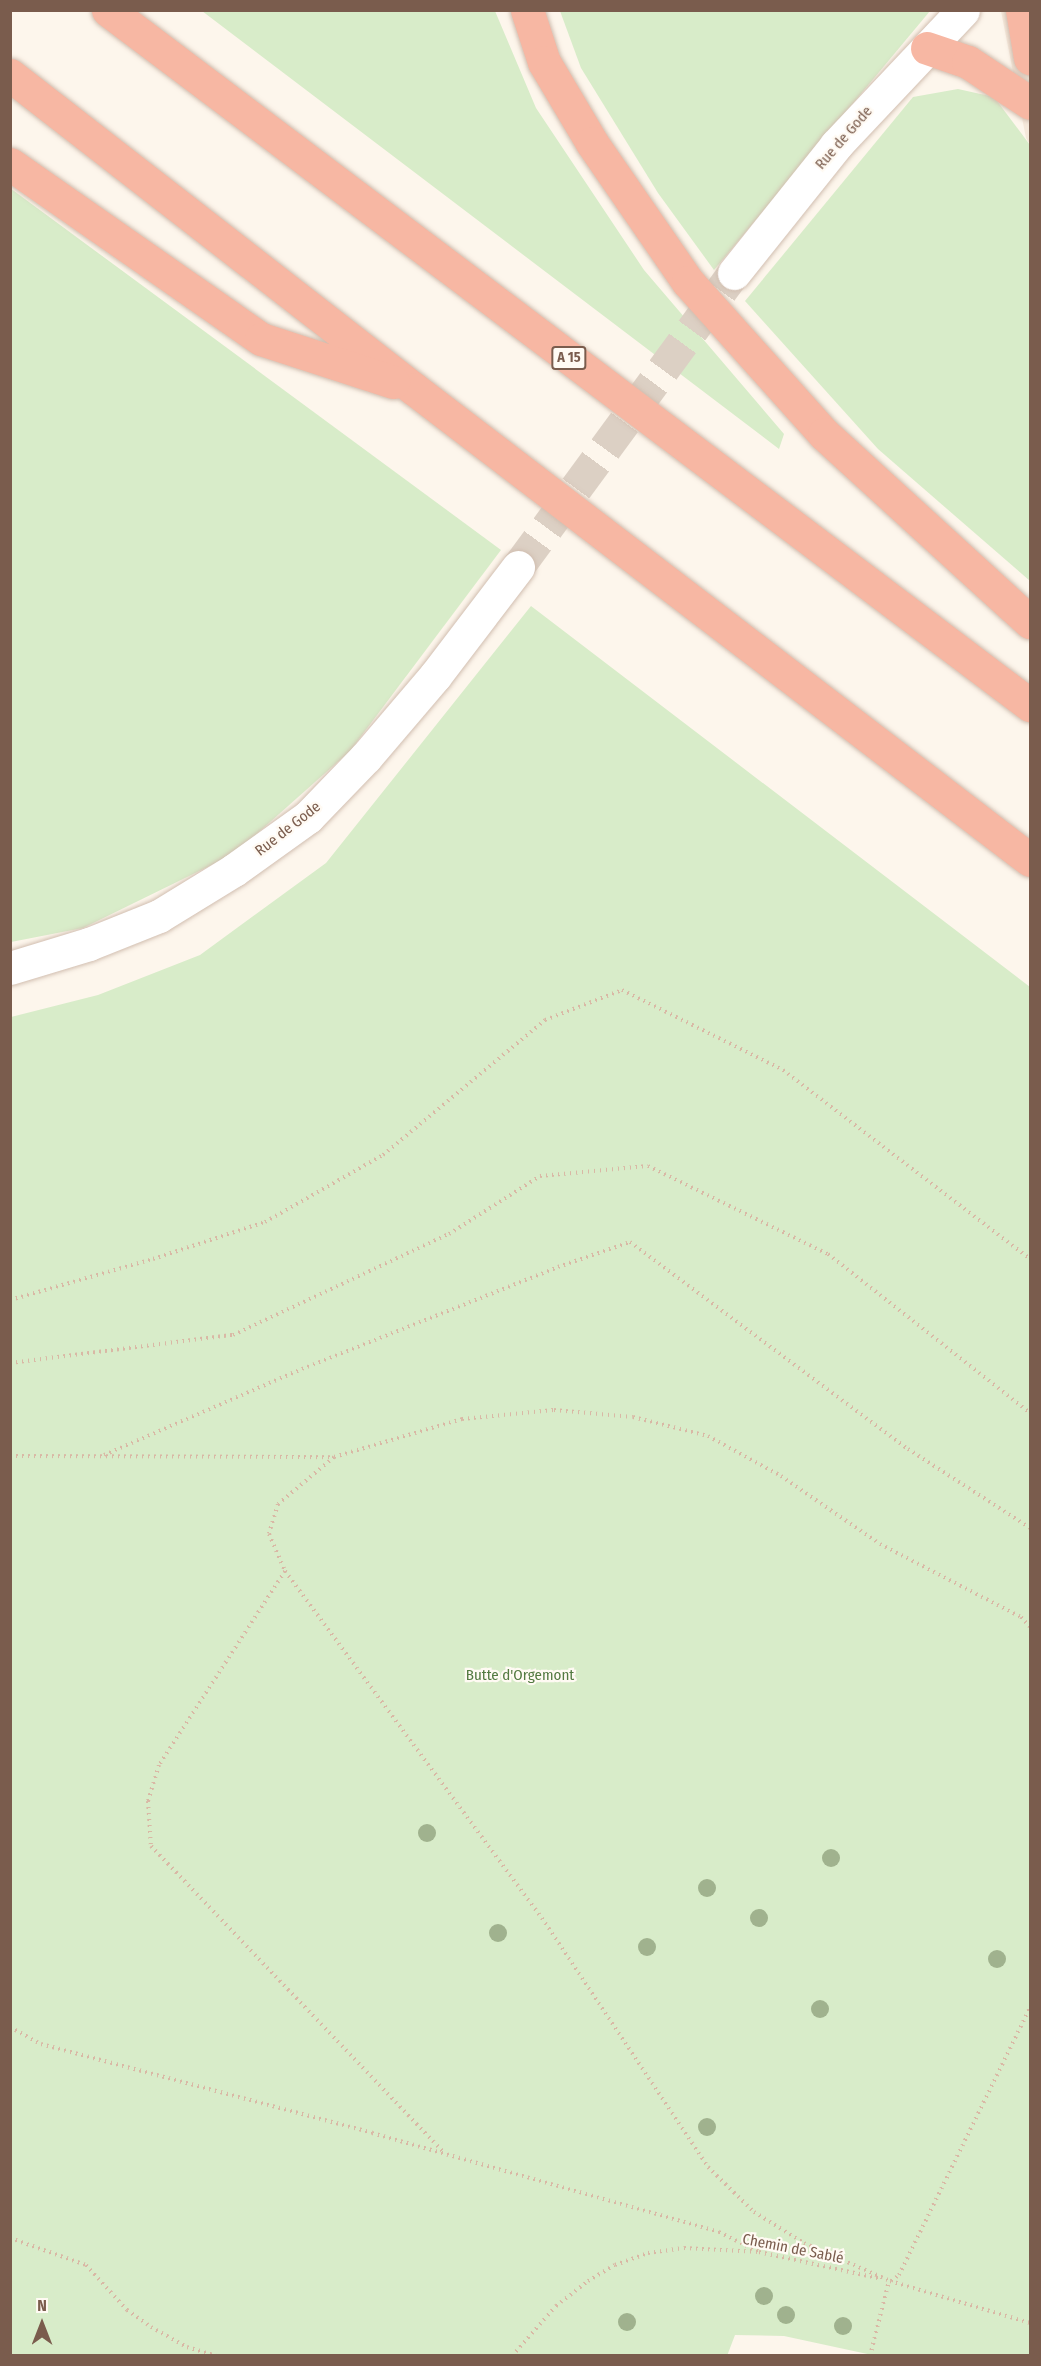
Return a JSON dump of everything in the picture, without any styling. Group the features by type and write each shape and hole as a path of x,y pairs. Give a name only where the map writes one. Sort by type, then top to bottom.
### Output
{"highway":[{"name":"A 15","path":"108,10 1030,705"},
{"path":"527,10 544,62 592,143 688,282 824,434 1030,622"},
{"path":"1022,10 1030,58"},
{"path":"927,48 968,62 1030,103"},
{"path":"10,75 414,389 1030,860"},
{"path":"10,164 261,339 414,389"}],"street":[{"name":"Rue de Gode","path":"734,273 836,144 963,10"},
{"name":"Rue de Gode","path":"10,968 89,944 159,916 234,870 308,817 366,757 435,676 518,567"}],"path":[{"path":"10,1300 99,1275 265,1222 383,1155 545,1020 621,990 783,1070 1030,1259"},
{"path":"10,1363 233,1335 449,1234 540,1176 648,1166 828,1254 1030,1413"},
{"path":"101,1456 313,1364 558,1267 630,1242 908,1449 1030,1528"},
{"path":"10,1455 334,1457 462,1419 554,1410 633,1417 708,1436 782,1476 880,1544 1021,1617 1030,1627"},
{"path":"334,1457 278,1504 269,1534 285,1571 542,1918 708,2167 754,2212 794,2237 890,2281"},
{"path":"285,1571 159,1765 148,1801 151,1846 445,2153"},
{"path":"870,2355 890,2281 899,2275 1030,2008"},
{"path":"10,2027 41,2044 445,2153 719,2232 759,2252"},
{"path":"10,2238 86,2265 127,2310 143,2322 187,2347 216,2355"},
{"name":"Chemin de Sablé","path":"512,2355 556,2306 588,2281 615,2265 648,2253 684,2248 759,2252 890,2281 1030,2322"}],"shaded area":[{"path":"1001,11 1030,11 1030,145 1026,138"}],"green space":[{"path":"202,11 495,11 536,108 644,270 784,434 779,449"},
{"path":"560,11 930,11 714,270 658,193 581,68"},
{"path":"958,89 994,97 1030,145 1030,581 878,449 745,301 913,97"},
{"path":"10,188 501,550 350,751 234,854 83,928 11,942"},
{"name":"Butte d'Orgemont","path":"531,606 1030,987 1030,2355 872,2355 784,2336 735,2335 727,2356 11,2355 11,1017 98,995 200,955 326,863"}],"tunnel":[{"path":"518,567 734,273"}]}
